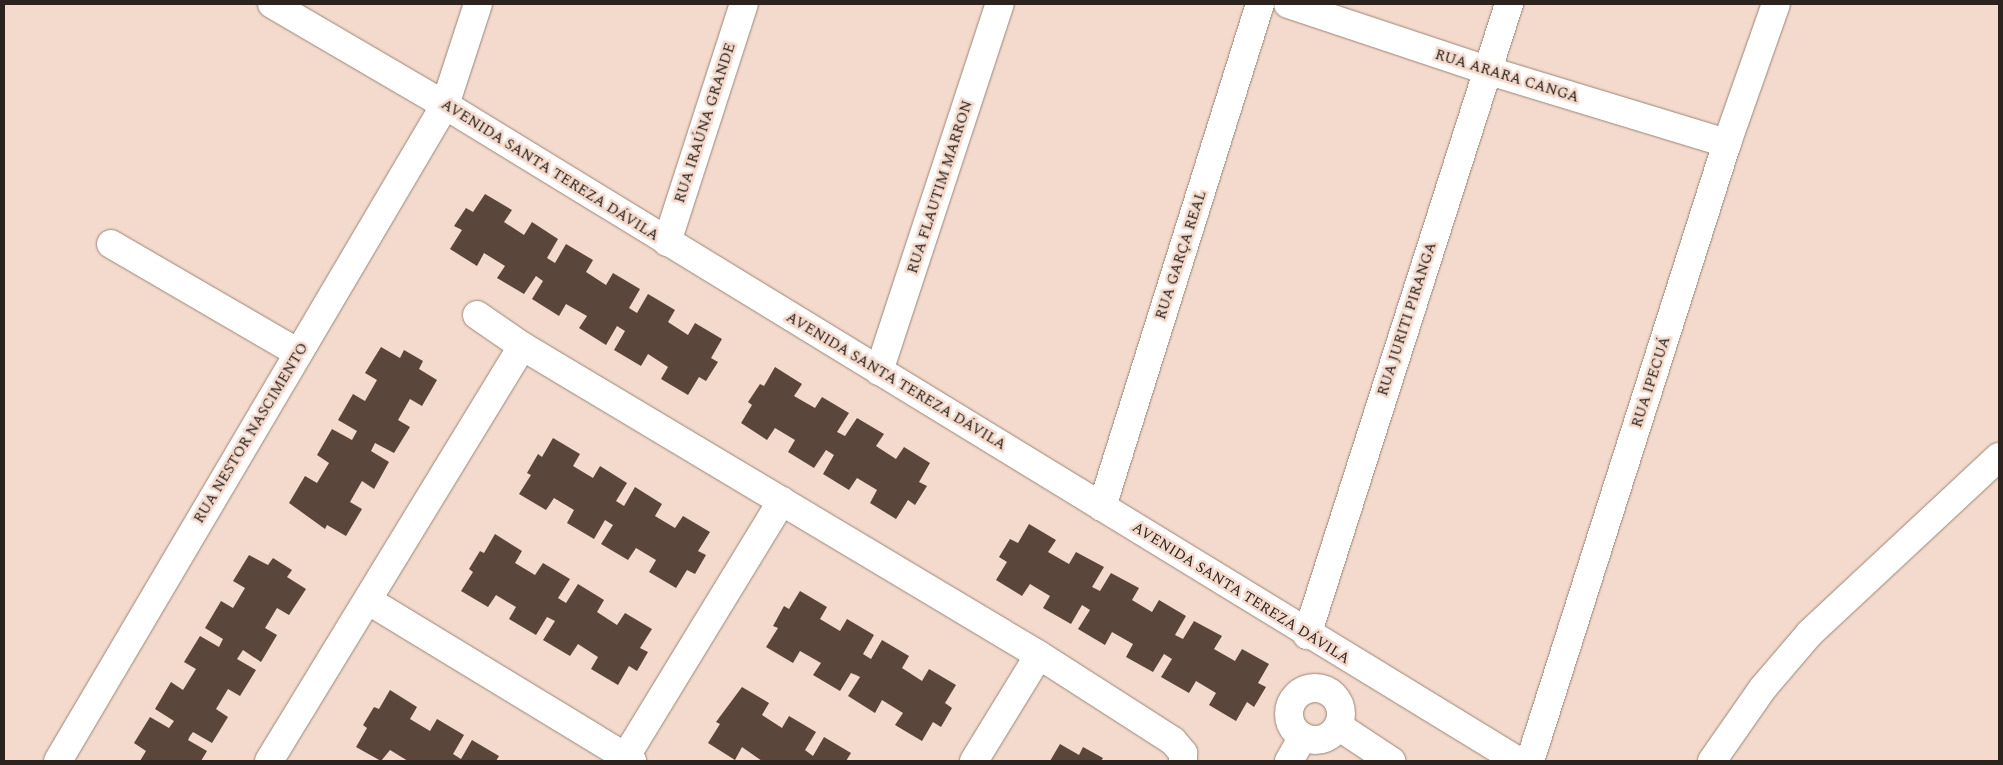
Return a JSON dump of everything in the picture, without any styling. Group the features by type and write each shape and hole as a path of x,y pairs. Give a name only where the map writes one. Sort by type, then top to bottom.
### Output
{"street":[{"name":"AVENIDA SANTA TEREZA DÁVILA","path":"272,4 446,105 1102,507 1307,635 1518,761"},
{"name":"RUA NESTOR NASCIMENTO","path":"58,761 298,352 446,105 478,4"},
{"name":"RUA IRAÚNA GRANDE","path":"667,242 744,4"},
{"name":"RUA FLAUTIM MARRON","path":"879,371 1000,4"},
{"name":"RUA GARÇA REAL","path":"1102,507 1260,4"},
{"name":"RUA ARARA CANGA","path":"1288,4 1486,70 1727,143"},
{"name":"RUA JURITI PIRANGA","path":"1307,635 1486,70 1509,4"},
{"name":"RUA IPECUÁ","path":"1530,761 1727,143 1776,4"},
{"path":"111,244 298,352"},
{"path":"477,315 522,346 1039,656 1173,740 1183,753 1183,761"},
{"path":"269,761 369,602 522,346"},
{"path":"1712,761 1763,688 1810,633 1999,457"},
{"path":"369,602 627,760 782,501"},
{"path":"974,761 1039,656"},
{"path":"1320,689 1334,696 1341,711 1338,726 1326,737 1303,737 1292,725 1290,709 1292,702 1304,690 1320,689"},
{"path":"1338,726 1391,761"},
{"path":"1289,761 1303,737"}],"building":[{"path":"485,194 512,210 504,222 524,235 532,222 558,239 547,258 555,263 566,244 593,260 586,272 606,285 613,273 640,289 629,308 637,313 648,294 675,310 668,322 688,335 695,323 722,339 711,358 718,362 706,381 699,377 688,395 661,379 668,367 648,354 641,366 614,350 625,331 617,326 606,345 579,328 587,316 566,304 559,316 532,299 543,281 536,276 524,294 497,278 505,266 484,253 477,266 450,249 462,230 454,226 466,208 473,212"},
{"path":"381,347 400,358 404,350 423,361 419,369 437,380 422,406 410,399 398,420 410,427 394,453 375,443 371,451 389,462 374,489 362,481 350,502 362,509 346,536 327,525 325,529 289,503 305,476 317,483 329,463 317,455 332,429 352,440 357,431 338,420 353,394 365,401 377,380 365,373"},
{"path":"775,367 802,384 794,396 815,408 822,397 849,413 837,432 845,436 857,418 884,434 876,446 896,459 904,447 930,463 919,482 927,486 915,505 908,500 896,519 870,503 877,490 857,478 849,490 823,474 834,455 826,450 814,468 788,452 795,440 775,428 767,440 741,423 752,405 748,402 760,384 764,386"},
{"path":"553,438 580,454 573,466 593,478 600,466 627,483 616,501 624,506 635,487 662,504 655,516 675,528 683,516 710,532 698,551 706,555 695,574 687,570 676,588 649,572 656,560 636,548 628,560 601,544 613,525 605,520 594,539 567,523 574,510 554,498 546,510 519,494 531,475 527,473 538,454 542,457"},
{"path":"1029,524 1056,540 1048,552 1069,564 1076,552 1104,567 1092,587 1100,591 1111,573 1139,588 1132,600 1152,612 1159,600 1186,616 1175,635 1183,639 1194,621 1222,636 1214,649 1235,661 1242,649 1269,664 1258,683 1266,687 1254,707 1247,702 1236,721 1209,705 1216,693 1196,681 1189,693 1161,677 1172,659 1164,654 1153,672 1126,657 1133,644 1112,632 1105,645 1078,629 1090,610 1082,605 1071,624 1043,608 1050,596 1030,584 1022,596 996,580 1007,562 999,557 1010,539 1018,543"},
{"path":"495,534 522,551 515,563 535,575 543,563 570,579 558,598 566,603 578,584 604,600 597,612 617,625 625,613 652,629 640,648 648,652 637,671 629,666 618,685 591,669 598,657 578,644 570,656 543,640 555,621 547,617 536,635 509,619 516,607 496,595 488,607 461,591 473,572 469,569 480,551 484,553"},
{"path":"249,555 268,565 273,558 292,570 287,577 306,589 289,615 277,608 265,628 277,635 261,662 243,650 237,659 256,670 240,696 228,689 216,709 228,717 212,743 193,732 190,736 188,740 207,751 201,761 140,761 146,751 134,743 150,717 169,728 174,721 155,709 171,682 183,690 196,669 184,662 200,636 219,647 223,639 205,628 221,601 233,608 245,588 233,581"},
{"path":"800,591 827,607 820,619 840,631 847,619 874,635 863,654 871,659 882,640 909,656 902,668 922,681 929,669 956,685 945,703 952,708 941,727 933,722 922,741 895,725 903,713 882,700 875,713 848,696 860,677 851,673 840,691 813,675 821,663 800,651 793,663 766,647 778,628 773,626 784,606 789,609"},
{"path":"742,687 769,703 762,715 782,728 789,716 816,732 805,750 813,756 824,737 851,753 846,761 762,761 742,747 735,760 708,743 720,724 716,722"},
{"path":"390,690 417,707 410,719 430,731 437,719 464,735 453,754 461,759 472,740 499,756 496,761 408,761 390,750 381,761 356,747 367,728 363,725 374,707 379,709"},
{"path":"1060,744 1079,755 1083,747 1103,758 1101,761 1050,761"}]}
